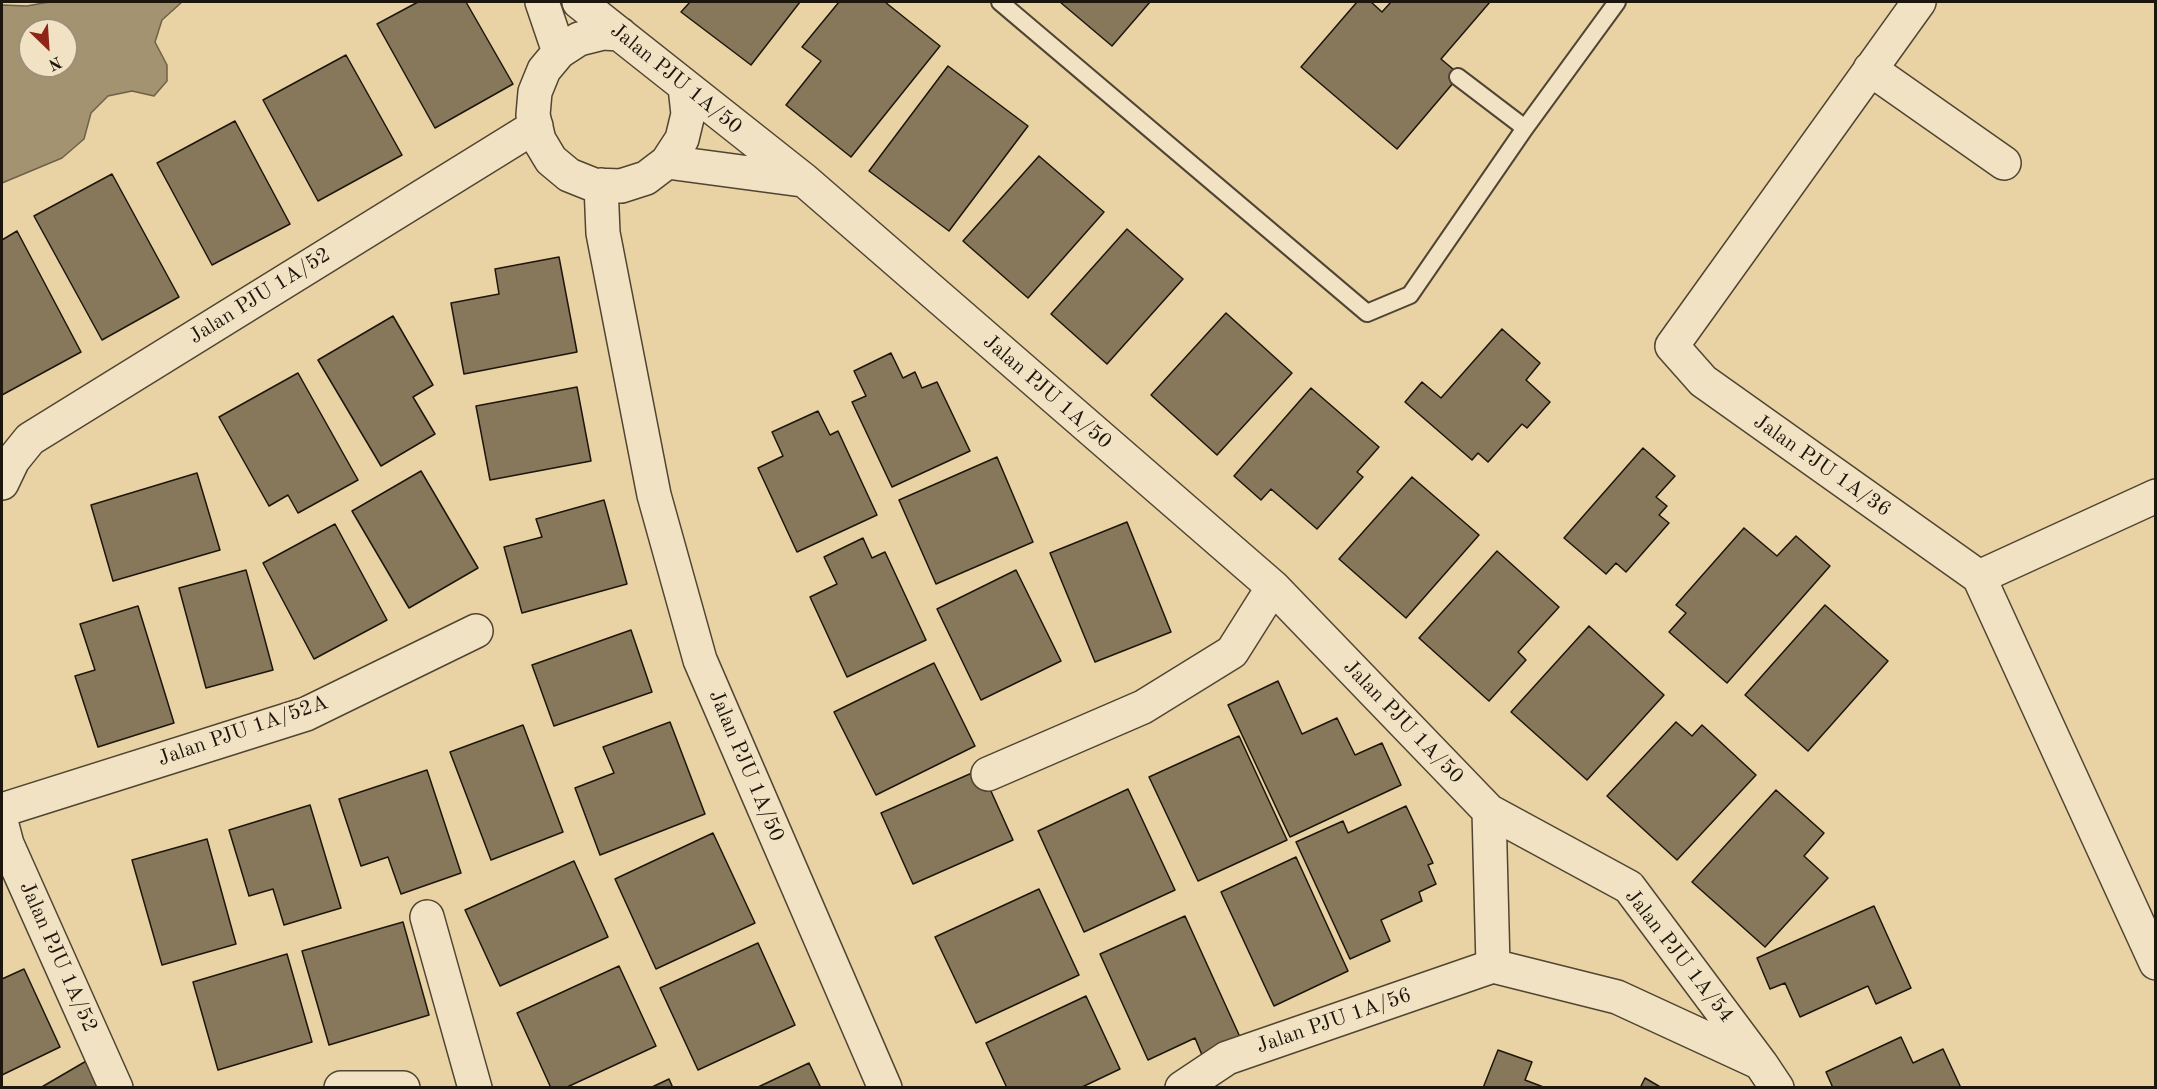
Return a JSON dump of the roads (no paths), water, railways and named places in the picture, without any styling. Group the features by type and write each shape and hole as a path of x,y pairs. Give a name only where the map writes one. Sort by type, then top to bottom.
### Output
{"street":[{"path":"542,2 559,52"},
{"name":"Jalan PJU 1A/50","path":"579,2 804,180 1273,587 1489,812"},
{"name":"Jalan PJU 1A/36","path":"1919,2 1672,346 1703,381 1979,577 2156,963"},
{"path":"620,34 603,33 579,39 559,52 544,70 535,92 533,115 539,140 551,160 569,175 594,185 621,186 646,178 667,162 682,139 688,114 685,87"},
{"path":"1870,69 2004,163"},
{"name":"Jalan PJU 1A/52","path":"2,483 13,460 30,439 536,126"},
{"path":"667,162 804,180"},
{"name":"Jalan PJU 1A/50","path":"602,185 603,233 654,495 700,660 885,1088"},
{"path":"1979,577 2156,496"},
{"path":"988,774 1143,707 1232,652 1273,587"},
{"name":"Jalan PJU 1A/52A","path":"2,810 306,714 476,631"},
{"path":"1489,812 1493,966"},
{"name":"Jalan PJU 1A/54","path":"1489,812 1629,887 1769,1076"},
{"name":"Jalan PJU 1A/52","path":"2,825 7,844 117,1088"},
{"path":"428,917 475,1088"},
{"name":"Jalan PJU 1A/54","path":"1493,966 1617,997 1769,1076"},
{"name":"Jalan PJU 1A/56","path":"1182,1088 1227,1058 1493,966"},
{"path":"341,1088 403,1088"}],"lane":[{"path":"1000,2 1367,313 1410,296 1526,128 1617,2"},
{"path":"1458,77 1526,128"}]}
